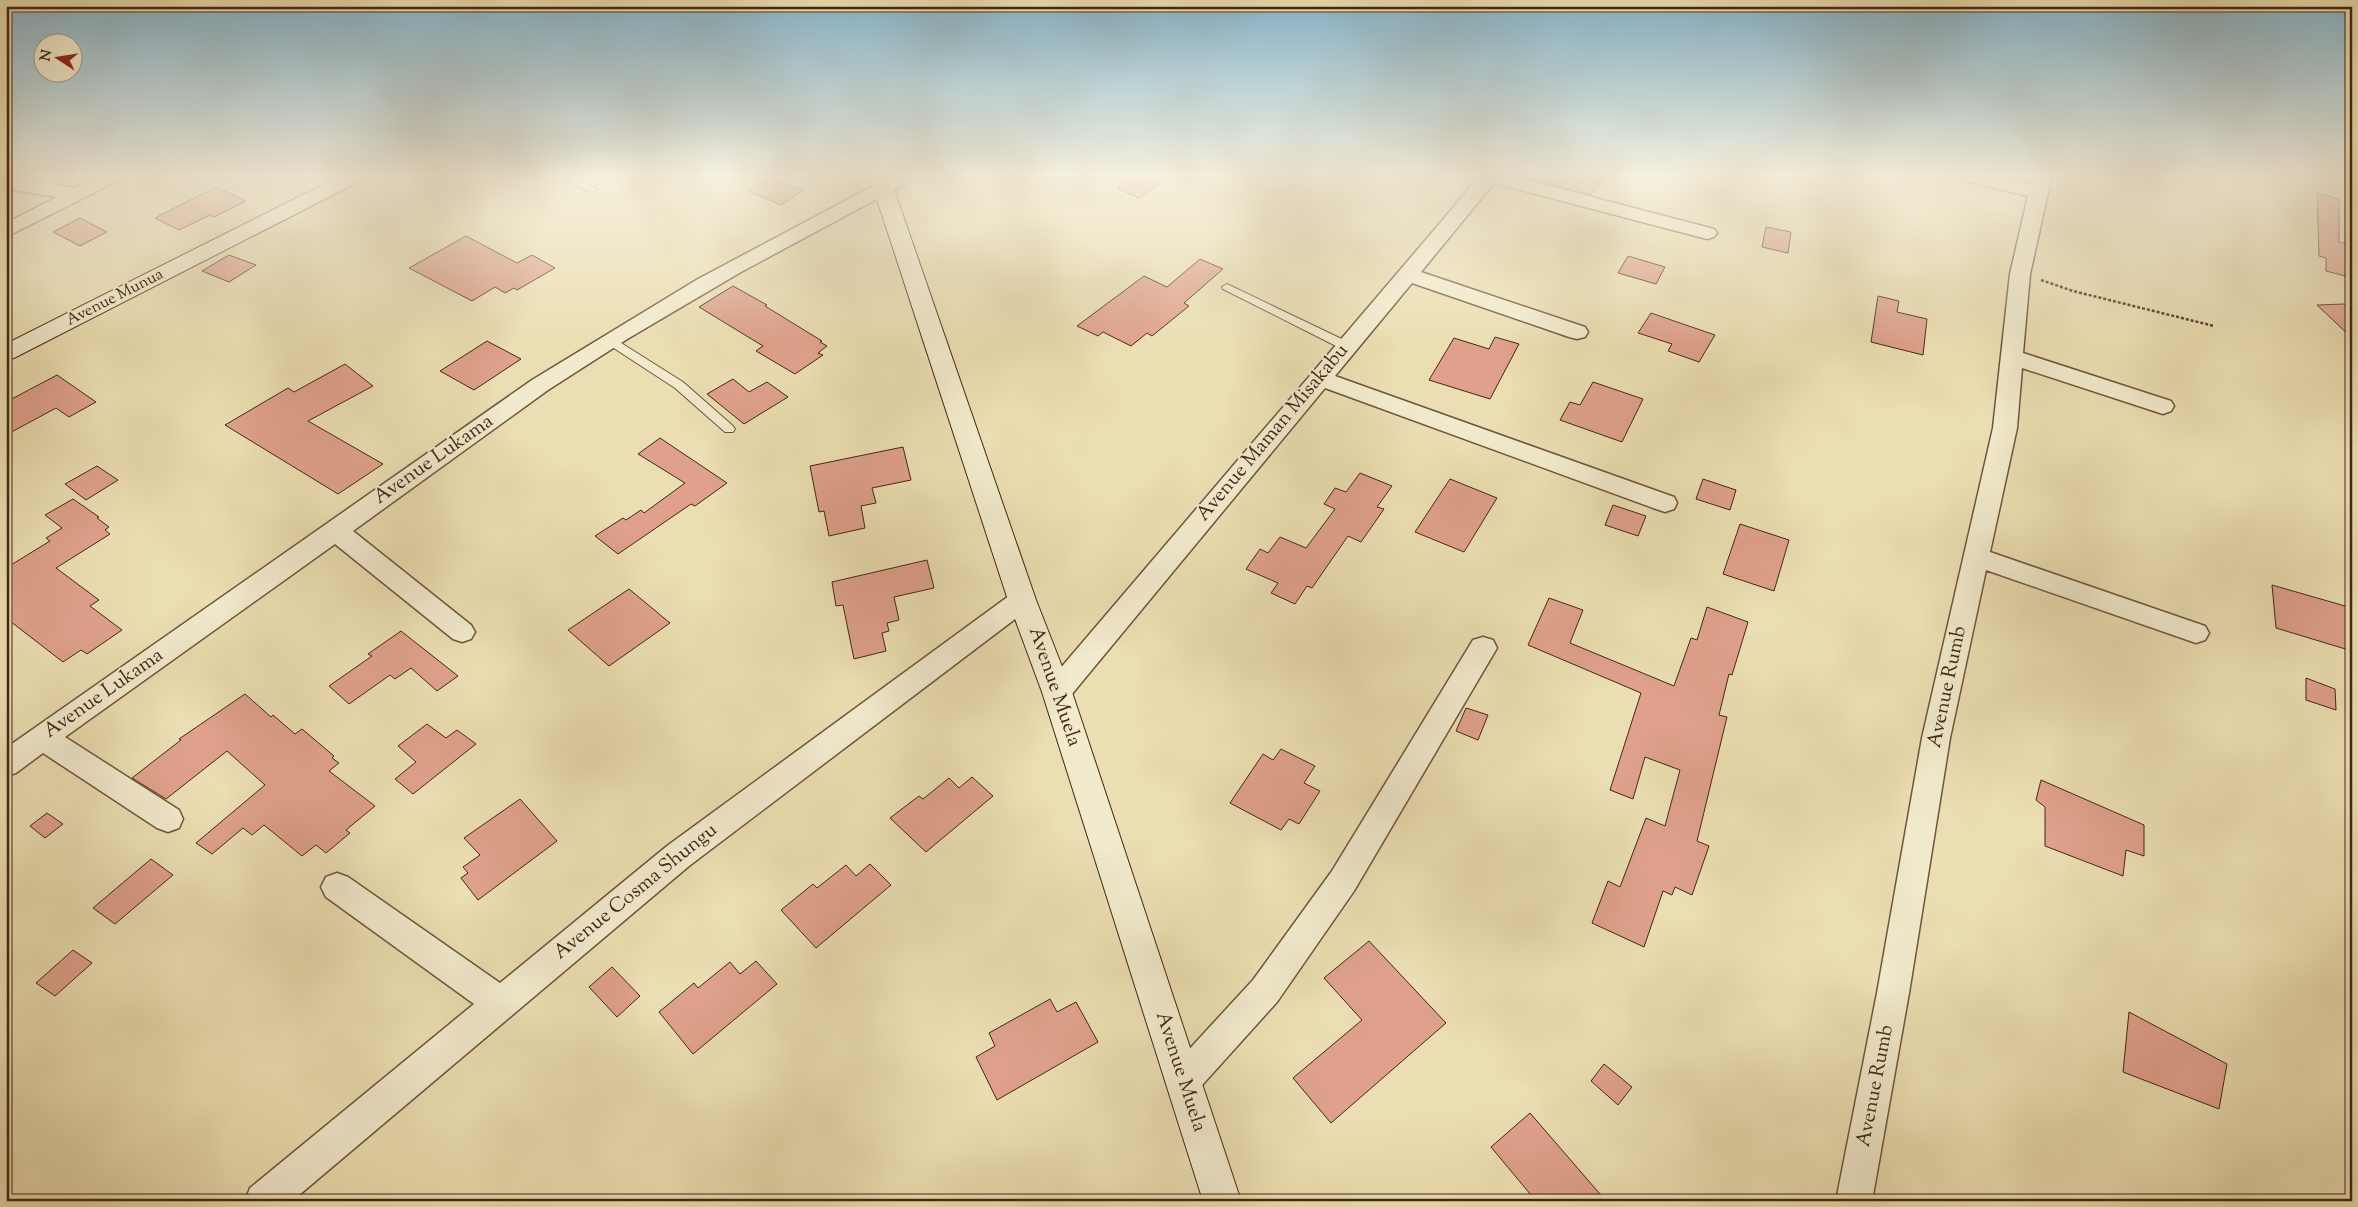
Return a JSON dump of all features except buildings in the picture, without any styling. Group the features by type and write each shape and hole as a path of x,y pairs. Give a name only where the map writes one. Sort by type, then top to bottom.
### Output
{"street":[{"name":"Avenue Munua","path":"6,353 245,231"},
{"name":"Avenue Lukama","path":"6,764 540,385 610,340 798,231"},
{"name":"Avenue Muela","path":"906,231 1022,600 1057,692 1222,1201"},
{"name":"Avenue Maman Misakabu","path":"1057,692 1442,231"},
{"path":"1701,231 1707,233"},
{"name":"Avenue Rumb","path":"1854,1201 1893,993 1936,738 2005,428 2020,274 2030,231"},
{"path":"1406,274 1576,332"},
{"path":"2011,356 2163,406"},
{"path":"1320,378 1665,502"},
{"path":"335,530 462,632"},
{"path":"1976,557 2196,633"},
{"name":"Avenue Cosma Shungu","path":"263,1201 678,856 864,715 1022,600"},
{"path":"1184,1081 1265,991 1343,881 1483,648"},
{"path":"44,738 168,819"},
{"path":"337,887 500,1003"}],"lane":[{"path":"1227,287 1346,346"},
{"path":"610,340 679,385 729,429"}],"path":[{"path":"2020,274 2073,291 2214,326"}]}
